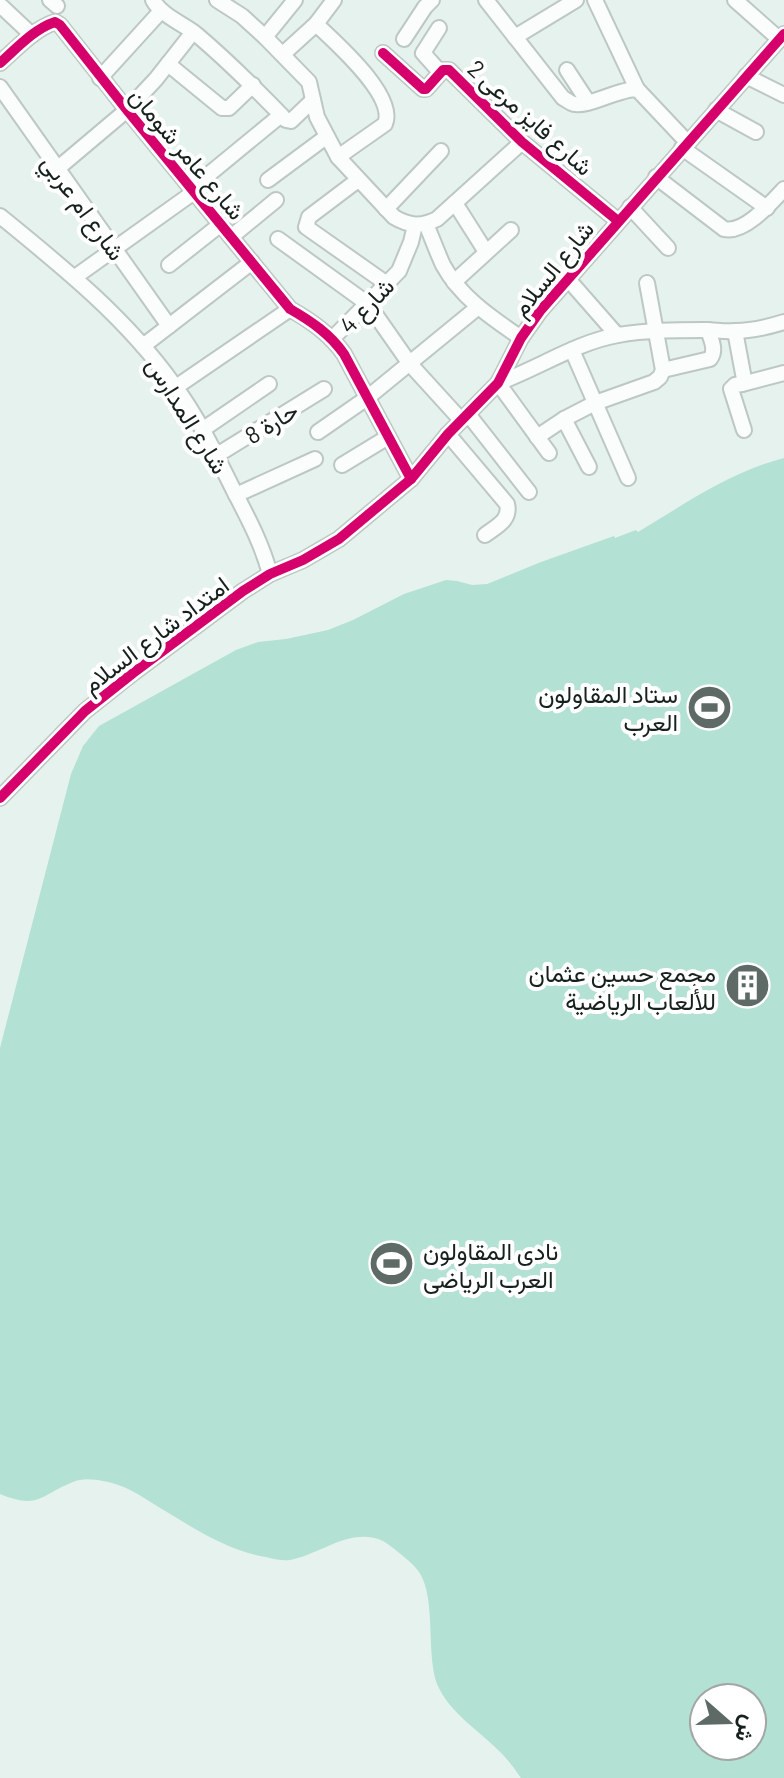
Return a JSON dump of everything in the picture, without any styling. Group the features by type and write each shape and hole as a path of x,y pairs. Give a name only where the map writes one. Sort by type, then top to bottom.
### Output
{"street":[{"path":"217,0 242,16 309,82 317,117 338,157 386,209 404,223 420,225 437,219 522,142"},
{"path":"265,37 295,0"},
{"path":"283,54 299,42 334,0"},
{"path":"486,0 563,98 575,104 626,89 637,89"},
{"path":"515,37 576,0"},
{"path":"595,0 637,89 685,145 767,208"},
{"path":"735,0 782,36"},
{"path":"404,39 427,1"},
{"path":"0,5 32,35 0,63"},
{"path":"100,78 157,6 193,32 253,85 286,120 291,121 313,100"},
{"name":"شارع عامر شومان","path":"32,35 55,22 60,25 290,309 332,339"},
{"path":"316,24 368,77 388,117 385,124 338,157"},
{"path":"439,28 423,53 440,72"},
{"path":"57,169 127,110 193,32"},
{"name":"شارع السلام","path":"270,574 303,560 339,539 411,479 448,434 498,383 521,338 567,278 782,36"},
{"name":"شارع فايز مرعى 2","path":"383,53 423,89 440,72 449,70 522,142 618,221"},
{"path":"168,64 222,108 229,108 253,85"},
{"path":"567,70 588,102"},
{"path":"746,76 784,95"},
{"name":"شارع ام عربي","path":"0,87 169,326"},
{"path":"716,110 756,132"},
{"path":"75,277 193,190 281,115"},
{"path":"268,180 326,137"},
{"path":"386,209 441,151"},
{"path":"656,177 724,229 731,231 767,208 784,189"},
{"path":"358,180 309,217 306,227 387,284"},
{"path":"231,237 276,200"},
{"path":"455,203 486,252"},
{"path":"630,207 668,248"},
{"name":"شارع المدارس","path":"0,216 75,277 143,346 176,387 217,455 261,543 270,574"},
{"path":"169,265 221,224"},
{"path":"420,225 454,282 477,308 521,338"},
{"name":"شارع 4","path":"332,339 399,271 420,225"},
{"path":"454,282 511,230"},
{"path":"278,239 368,304 410,364 464,417 529,492"},
{"path":"143,346 252,262"},
{"path":"567,278 617,335"},
{"path":"537,437 595,403 654,382 660,377 663,370 647,283"},
{"path":"318,432 367,398 477,308"},
{"path":"176,387 290,309"},
{"path":"549,453 498,383 591,342 617,335 783,326"},
{"path":"663,370 710,359 714,348 708,330"},
{"path":"735,331 744,379 742,384"},
{"path":"332,339 344,354 411,479"},
{"path":"572,350 628,478"},
{"path":"744,430 731,389 735,385 784,374"},
{"path":"202,430 269,384"},
{"name":"حارة 8","path":"217,455 324,389"},
{"path":"564,419 589,467"},
{"path":"448,434 507,504 509,512 505,520 485,535"},
{"path":"342,465 388,437"},
{"path":"236,495 315,459"},
{"name":"امتداد شارع السلام","path":"0,798 94,704 198,624 270,574"}],"green space":[{"name":"نادى المقاولون العرب الرياضى","path":"784,458 784,1778 521,1778 504,1756 456,1712 442,1694 434,1670 429,1605 422,1577 409,1561 383,1541 371,1537 347,1539 301,1557 281,1560 251,1554 223,1543 138,1494 110,1482 80,1480 32,1501 0,1494 0,1048 71,774 83,746 99,726 236,650 258,642 328,630 404,594 446,580 472,585 487,584 614,536 638,532 745,472"}],"cycle path":[{"path":"0,63 40,29 55,22 60,25 290,309 320,328 339,347 411,479"},
{"path":"0,798 85,711 133,673 243,591 339,539 411,479 448,434 498,383 521,338 540,311 784,34"},
{"path":"383,53 423,89 443,70 449,70 522,142 618,221"}],"place":[{"name":"ستاد المقاولون العرب","path":"709,707"},
{"name":"مجمع حسين عثمان للألعاب الرياضية","path":"747,986"},
{"name":"نادى المقاولون العرب الرياضى","path":"392,1264"}]}
